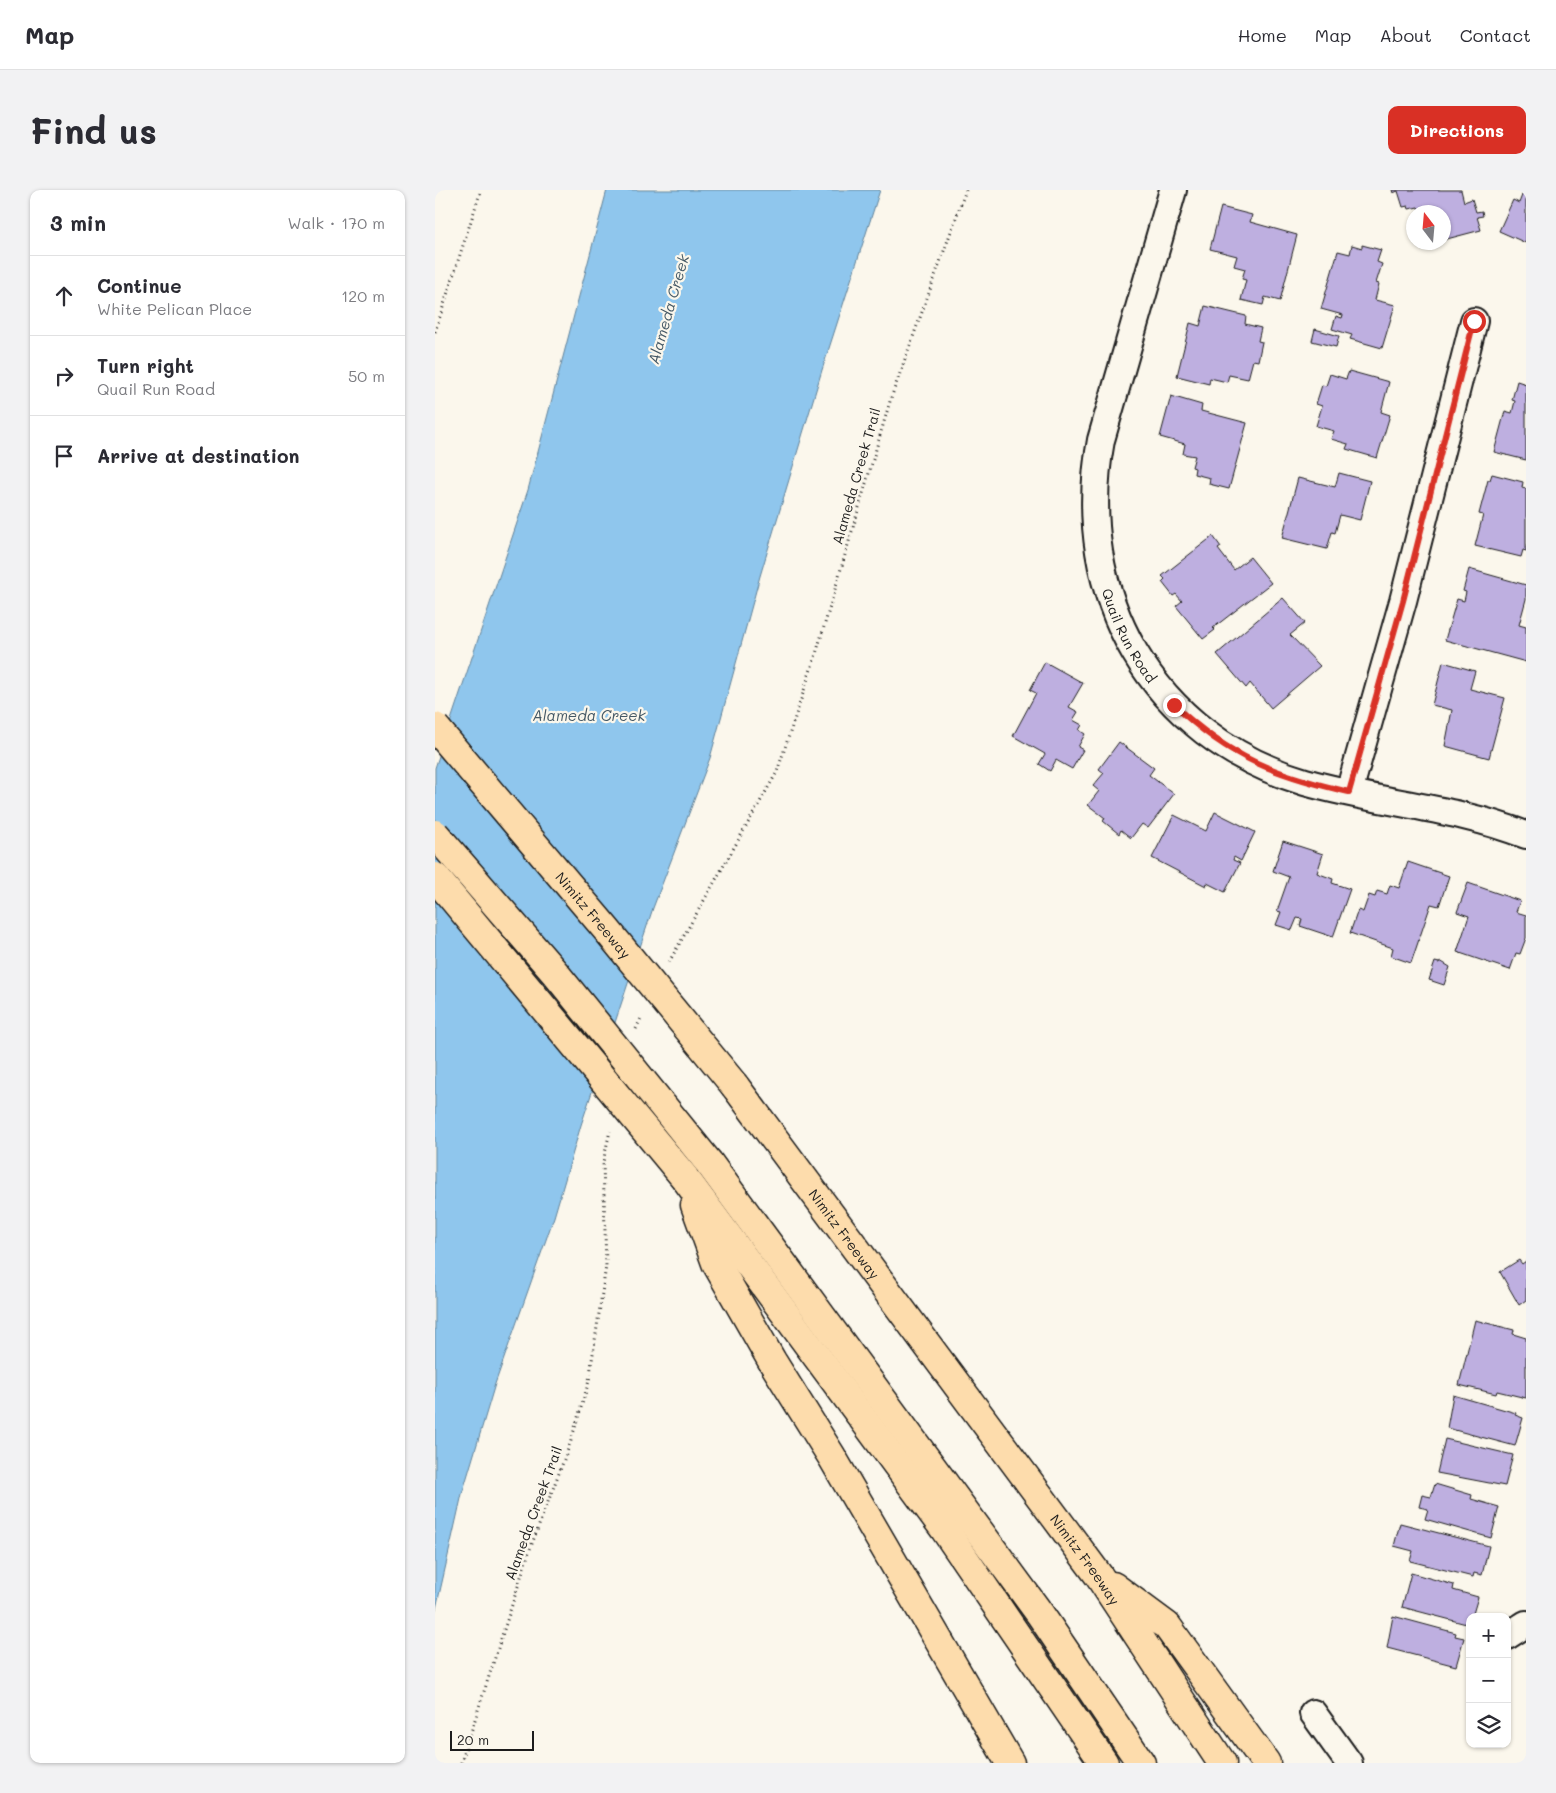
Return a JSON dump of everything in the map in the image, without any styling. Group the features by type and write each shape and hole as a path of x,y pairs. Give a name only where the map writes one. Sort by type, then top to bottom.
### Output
{"highway":[{"name":"Nimitz Freeway","path":"435,728 606,928 735,1086 1099,1576 1222,1763"},
{"path":"435,834 556,974 709,1163 1034,1606 1141,1763"},
{"path":"435,877 685,1178 945,1530 1104,1763"},
{"path":"685,1178 716,1263 772,1361 832,1456 1011,1763"},
{"path":"1099,1576 1167,1626 1266,1763"}],"street":[{"name":"Quail Run Road","path":"1173,190 1101,440 1096,467 1095,523 1099,558 1105,587 1120,627 1145,669 1174,705 1212,738 1256,764 1306,782 1436,809 1526,835"},
{"path":"1349,792 1403,601 1474,321"},
{"path":"1511,1633 1526,1624"},
{"path":"1313,1713 1349,1763"}],"path":[{"path":"435,332 481,190"},
{"name":"Alameda Creek Trail","path":"777,772 816,654 891,398 966,190"},
{"name":"Alameda Creek Trail","path":"461,1763 530,1548 570,1444 589,1381 605,1266"}],"water":[{"name":"Alameda Creek","path":"607,190 880,190 822,370 760,576 710,758 653,908 581,1125 554,1217 495,1384 462,1494 435,1613 435,768 528,490"}],"building":[{"path":"1392,190 1461,190 1464,202 1472,199 1476,212 1482,211 1483,216 1477,217 1481,230 1451,238 1451,205 1406,205 1403,207 1398,191 1393,193"},
{"path":"1524,190 1526,190 1526,243 1499,231 1513,200 1519,203"},
{"path":"1221,207 1252,215 1250,222 1297,235 1280,301 1265,297 1263,305 1241,300 1246,280 1242,279 1245,269 1234,266 1237,256 1210,249"},
{"path":"1352,245 1362,248 1362,245 1381,250 1377,262 1382,264 1376,283 1379,284 1375,300 1395,305 1382,348 1350,339 1352,335 1332,329 1336,316 1342,318 1343,315 1321,309 1338,251 1350,254"},
{"path":"1205,306 1246,316 1245,324 1261,328 1258,341 1262,342 1258,361 1253,360 1248,379 1229,375 1227,382 1210,378 1209,384 1177,376 1190,323 1200,326"},
{"path":"1315,329 1339,336 1336,347 1312,341"},
{"path":"1349,371 1389,382 1381,412 1390,415 1377,458 1346,449 1348,444 1331,439 1334,431 1316,426 1322,406 1316,404 1322,385 1326,386 1330,374 1346,379"},
{"path":"1517,381 1526,384 1526,460 1494,452 1505,411 1512,413 1515,401 1512,400"},
{"path":"1171,396 1202,405 1201,411 1247,423 1229,489 1209,484 1210,478 1194,474 1195,468 1192,467 1195,456 1183,454 1185,444 1160,437"},
{"path":"1339,473 1370,481 1360,520 1340,515 1335,533 1332,532 1327,549 1282,538 1298,478 1335,487"},
{"path":"1492,474 1523,482 1522,488 1526,489 1526,551 1523,550 1521,557 1475,546 1483,515 1479,514 1488,480 1490,480"},
{"path":"1213,536 1221,547 1218,549 1234,570 1250,557 1271,583 1213,628 1215,630 1203,639 1176,606 1182,601 1176,594 1173,596 1162,582 1165,579 1162,576"},
{"path":"1469,569 1526,585 1526,599 1519,625 1526,627 1526,662 1445,640 1457,599 1464,601 1466,592 1463,591"},
{"path":"1283,598 1305,623 1290,635 1320,666 1271,708 1250,683 1246,688 1217,654"},
{"path":"1045,662 1083,683 1069,707 1078,712 1073,720 1082,725 1079,730 1085,734 1078,747 1083,750 1072,769 1056,760 1050,771 1039,764 1045,754 1013,736 1036,693 1030,690"},
{"path":"1443,662 1475,671 1470,689 1505,698 1489,758 1445,746 1452,710 1432,705"},
{"path":"1119,742 1154,768 1149,775 1174,794 1148,828 1142,824 1131,838 1121,830 1119,834 1103,821 1105,818 1088,805 1099,791 1093,786 1104,773 1099,769"},
{"path":"1215,812 1255,832 1241,861 1234,857 1233,860 1240,863 1225,892 1207,883 1206,886 1152,858 1174,815 1206,831"},
{"path":"1283,841 1323,854 1317,873 1333,879 1332,883 1350,889 1333,937 1300,926 1302,919 1297,918 1292,930 1276,925 1281,912 1277,911 1289,877 1273,871"},
{"path":"1408,862 1449,876 1439,906 1431,904 1411,963 1391,956 1393,948 1350,933 1358,910 1363,912 1369,895 1375,897 1377,891 1387,894 1390,885 1399,888"},
{"path":"1468,883 1520,901 1516,912 1526,915 1526,938 1520,954 1516,953 1510,970 1457,952 1469,916 1457,912"},
{"path":"1440,961 1450,967 1444,985 1429,980 1435,962 1439,963"},
{"path":"1519,1260 1522,1264 1526,1261 1526,1300 1519,1305 1500,1272"},
{"path":"1475,1320 1514,1330 1513,1334 1526,1338 1526,1398 1497,1391 1496,1394 1459,1385"},
{"path":"1453,1395 1516,1413 1515,1415 1523,1418 1515,1446 1447,1428"},
{"path":"1445,1439 1513,1455 1505,1486 1437,1473"},
{"path":"1435,1484 1472,1495 1471,1499 1499,1507 1491,1538 1425,1519 1428,1509 1419,1507 1422,1495 1431,1497"},
{"path":"1400,1523 1489,1546 1482,1575 1474,1573 1473,1577 1410,1561 1413,1551 1394,1546"},
{"path":"1411,1573 1454,1585 1453,1590 1478,1597 1473,1613 1466,1613 1466,1624 1402,1607"},
{"path":"1393,1616 1456,1633 1455,1636 1464,1638 1456,1666 1387,1648"}],"route":[{"path":"1174,705 1212,738 1256,764 1306,782 1349,792 1403,601 1474,321"}]}
